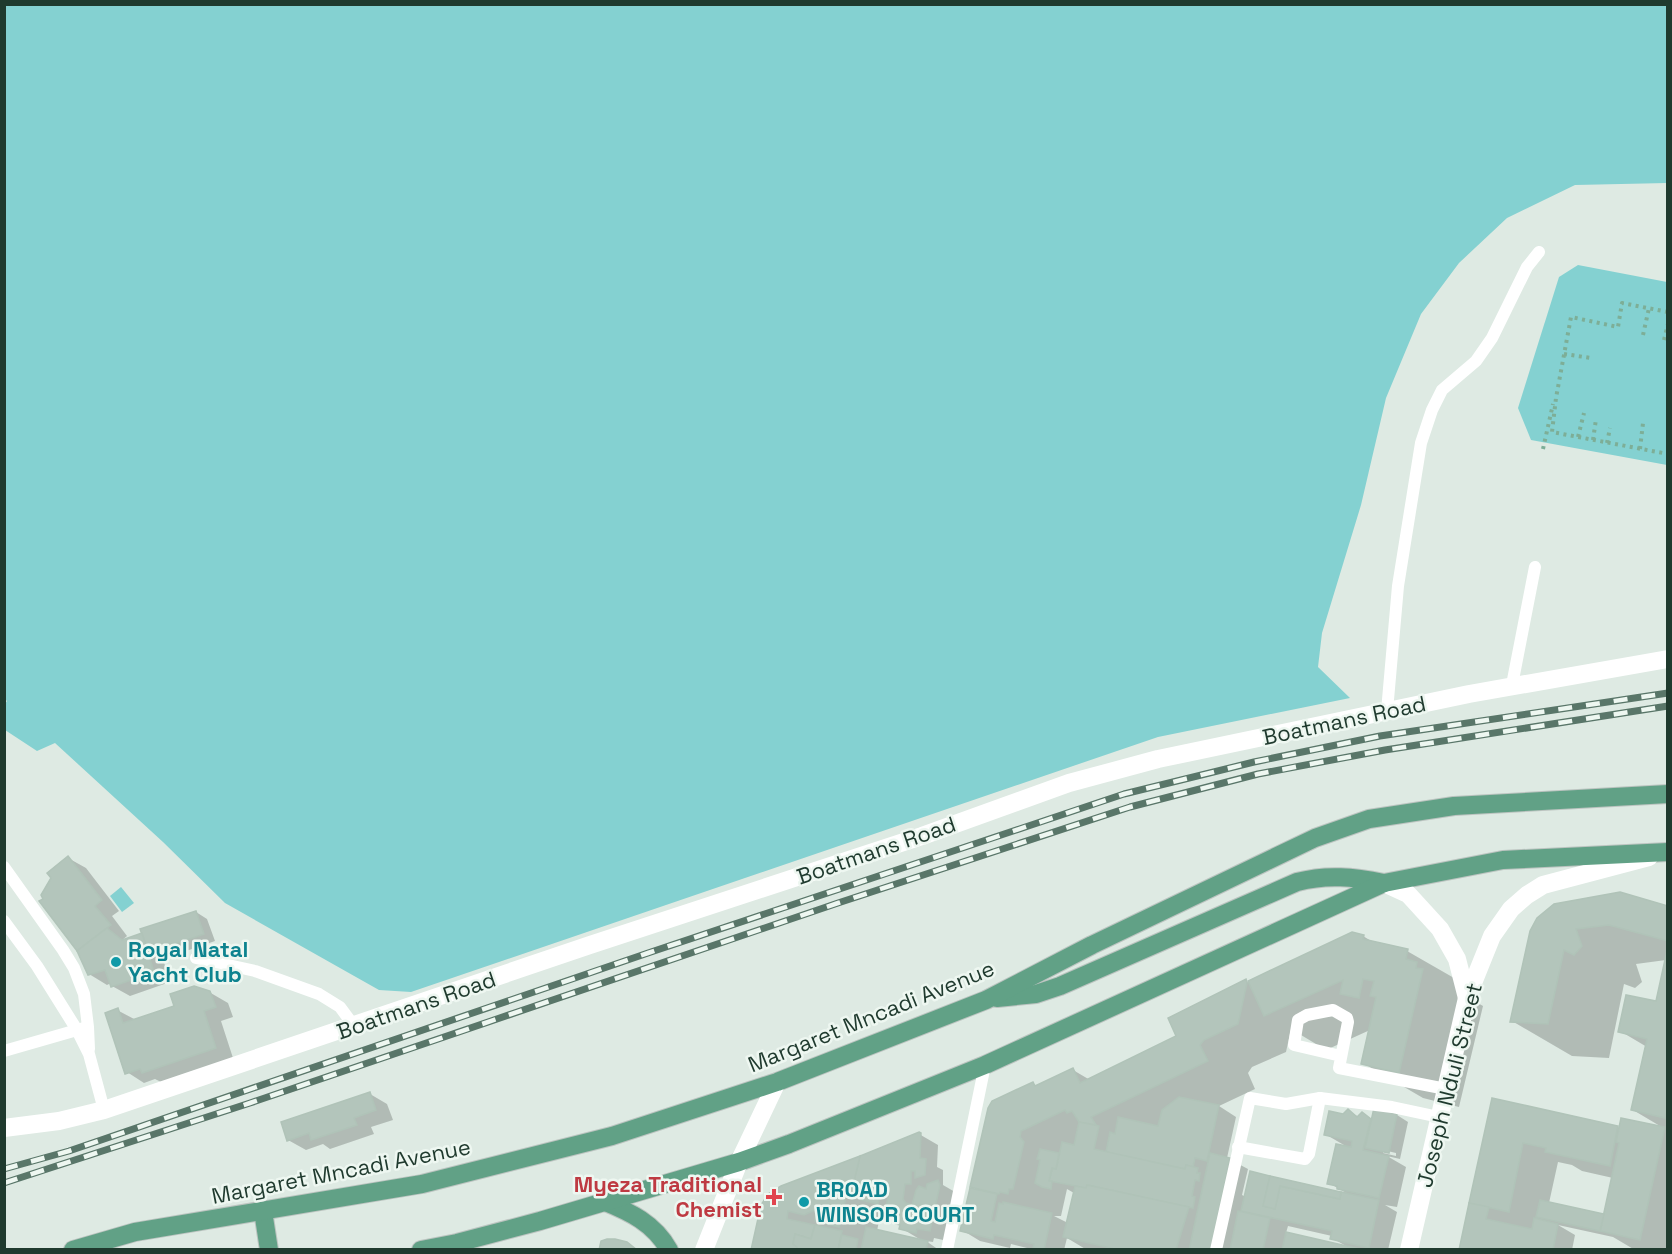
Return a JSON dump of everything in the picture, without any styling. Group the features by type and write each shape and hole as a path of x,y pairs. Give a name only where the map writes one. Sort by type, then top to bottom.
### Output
{"main road":[{"name":"Margaret Mncadi Avenue","path":"72,1250 135,1232 422,1184 612,1136 777,1082 986,1000 1092,945 1315,838 1369,819 1454,806 1668,795"},
{"path":"421,1250 506,1230 739,1162 852,1120 985,1065 1384,883 1503,860 1663,853"},
{"path":"986,1000 1036,994 1060,986 1296,882 1333,876 1384,883"},
{"path":"603,1201 627,1210 651,1226 669,1250"},
{"path":"263,1211 269,1250"}],"street":[{"name":"Boatmans Road","path":"4,1128 59,1121 104,1110 922,836 1069,783 1158,759 1512,685 1668,659"},
{"name":"Joseph Nduli Street","path":"1409,1250 1467,998 1492,936 1511,909 1543,885 1663,853"},
{"path":"1384,883 1408,894 1440,929 1457,959 1467,998"},
{"path":"704,1250 739,1162 777,1082"}],"lane":[{"path":"1387,711 1398,586 1421,443 1432,410 1442,390 1476,361 1492,338 1527,267 1539,252"},
{"path":"1512,685 1534,567"},
{"path":"4,867 74,968 84,994 83,1028 104,1110"},
{"path":"4,921 83,1028"},
{"path":"196,958 255,971 319,994 340,1007 354,1026"},
{"path":"1341,1056 1294,1045 1298,1020 1333,1010 1343,1014 1347,1022 1340,1068 1446,1089"},
{"path":"4,1051 83,1028"},
{"path":"947,1250 985,1065"},
{"path":"1216,1250 1250,1098 1286,1104 1320,1098 1392,1107 1440,1117"},
{"path":"1238,1147 1305,1159 1309,1154 1320,1098"}],"path":[{"path":"1668,312 1622,303 1618,327 1571,317 1552,432 1668,454"},
{"path":"1643,334 1649,308"},
{"path":"1664,340 1668,324"},
{"path":"1564,354 1591,358"},
{"path":"1543,449 1550,413 1556,398"},
{"path":"1578,437 1584,412"},
{"path":"1593,440 1596,419"},
{"path":"1640,449 1643,423"},
{"path":"1607,443 1610,429"}],"water":[{"path":"4,5 1667,5 1667,183 1575,185 1507,218 1459,263 1421,314 1386,398 1361,505 1322,633 1318,667 1350,698 1158,737 411,992 379,990 225,903 163,842 55,743 37,751 5,730 7,701 4,698"},
{"path":"1578,265 1667,282 1667,465 1531,440 1518,408 1559,277"},
{"path":"121,887 134,903 122,912 110,896"}],"building":[{"path":"68,856 102,900 95,906 111,925 77,951 39,901 43,899 41,895 51,878 47,873"},
{"path":"1620,892 1668,906 1668,941 1609,925 1576,929 1582,946 1574,955 1564,950 1548,1024 1510,1022 1530,931 1537,918 1554,904"},
{"path":"196,911 204,934 149,953 140,929"},
{"name":"Royal Natal Yacht Club","path":"107,928 122,940 142,933 154,972 111,987 105,970 88,975 77,951"},
{"path":"1352,932 1364,935 1363,939 1408,949 1406,959 1417,962 1416,968 1423,969 1399,1073 1361,1064 1376,997 1370,996 1374,981 1363,979 1359,998 1340,994 1343,980 1264,1016 1248,981"},
{"path":"1668,946 1668,1105 1665,1118 1631,1110 1647,1039 1618,1032 1626,995 1656,1001"},
{"path":"1246,979 1238,1024 1204,1040 1200,1045 1208,1061 1091,1117 1096,1125 1079,1122 1072,1111 1067,1113 1065,1110 1021,1131 1020,1137 1024,1142 1013,1189 1009,1189 1008,1194 1000,1192 999,1194 970,1187 988,1108 992,1101 1033,1082 1035,1086 1073,1068 1080,1083 1176,1036 1168,1018"},
{"path":"194,986 210,991 216,1007 204,1011 216,1048 142,1073 140,1069 125,1074 105,1013 118,1008 123,1023 174,1006 170,994"},
{"path":"370,1092 376,1110 354,1118 357,1125 311,1140 309,1133 287,1141 281,1122"},
{"path":"1179,1097 1219,1105 1207,1161 1195,1158 1193,1167 1186,1165 1185,1169 1106,1152 1110,1132 1115,1134 1118,1117 1158,1126 1162,1110"},
{"path":"1492,1098 1618,1126 1610,1166 1545,1152 1546,1148 1523,1143 1509,1212 1469,1203"},
{"path":"1374,1108 1397,1114 1389,1153 1365,1148"},
{"path":"1348,1109 1357,1117 1362,1112 1371,1119 1363,1150 1389,1156 1379,1198 1337,1189 1337,1186 1327,1184 1336,1144 1351,1147 1352,1141 1324,1135 1329,1111 1343,1114"},
{"path":"1621,1118 1665,1127 1640,1240 1600,1231 1619,1143 1616,1142"},
{"path":"1079,1122 1099,1126 1094,1149 1185,1169 1186,1165 1198,1168 1199,1181 1195,1180 1192,1196 1195,1197 1193,1208 1087,1185 1086,1188 1049,1181 1052,1168 1056,1169 1062,1142 1074,1145"},
{"path":"921,1133 920,1158 926,1159 925,1175 915,1178 915,1171 911,1171 911,1184 905,1184 903,1199 912,1205 919,1186 926,1189 927,1184 938,1180 940,1185 930,1231 917,1229 916,1233 899,1229 900,1225 893,1223 896,1208 886,1206 889,1193 881,1191 878,1204 861,1200 862,1196 851,1194 860,1156"},
{"path":"1040,1149 1059,1153 1056,1169 1052,1168 1049,1181 1052,1181 1051,1189 1035,1183"},
{"path":"1210,1153 1230,1158 1211,1250 1189,1250"},
{"name":"BROAD WINSOR COURT","path":"860,1156 851,1194 847,1193 839,1227 815,1221 817,1209 804,1215 788,1211 787,1219 815,1225 811,1239 795,1234 793,1244 797,1250 751,1250 761,1205 768,1194 781,1186"},
{"path":"1250,1171 1270,1176 1263,1206 1275,1209 1280,1186 1340,1199 1341,1192 1379,1200 1369,1248 1330,1239 1332,1231 1241,1211"},
{"path":"1270,1176 1341,1192 1340,1199 1280,1186 1275,1209 1263,1206"},
{"path":"1087,1185 1189,1207 1176,1250 1119,1250 1063,1237 1075,1186 1086,1188"},
{"path":"970,1188 997,1194 991,1221 995,1222 999,1203 1003,1204 1003,1202 1052,1213 1044,1250 1033,1248 1034,1244 994,1235 993,1239 960,1231"},
{"path":"1540,1200 1604,1214 1600,1231 1536,1217"},
{"path":"1469,1203 1489,1207 1486,1219 1532,1229 1534,1218 1558,1224 1553,1250 1459,1250"},
{"path":"1238,1211 1270,1218 1263,1250 1230,1250"},
{"path":"815,1225 842,1231 838,1250 797,1250 793,1244 795,1234 811,1239"},
{"path":"866,1227 928,1241 926,1250 861,1250"},
{"path":"1286,1232 1364,1250 1282,1250"},
{"path":"842,1235 858,1239 856,1250 838,1250"},
{"path":"607,1239 627,1242 637,1250 599,1250 601,1241"}],"railway":[{"path":"4,1169 69,1151 648,953 1124,794 1254,762 1380,736 1668,693"},
{"path":"4,1183 250,1103 838,903 1130,807 1258,774 1385,750 1668,706"}],"place":[{"name":"Royal Natal Yacht Club","path":"116,962"},
{"name":"Myeza Traditional Chemist","path":"774,1197"},
{"name":"BROAD WINSOR COURT","path":"804,1202"}]}
